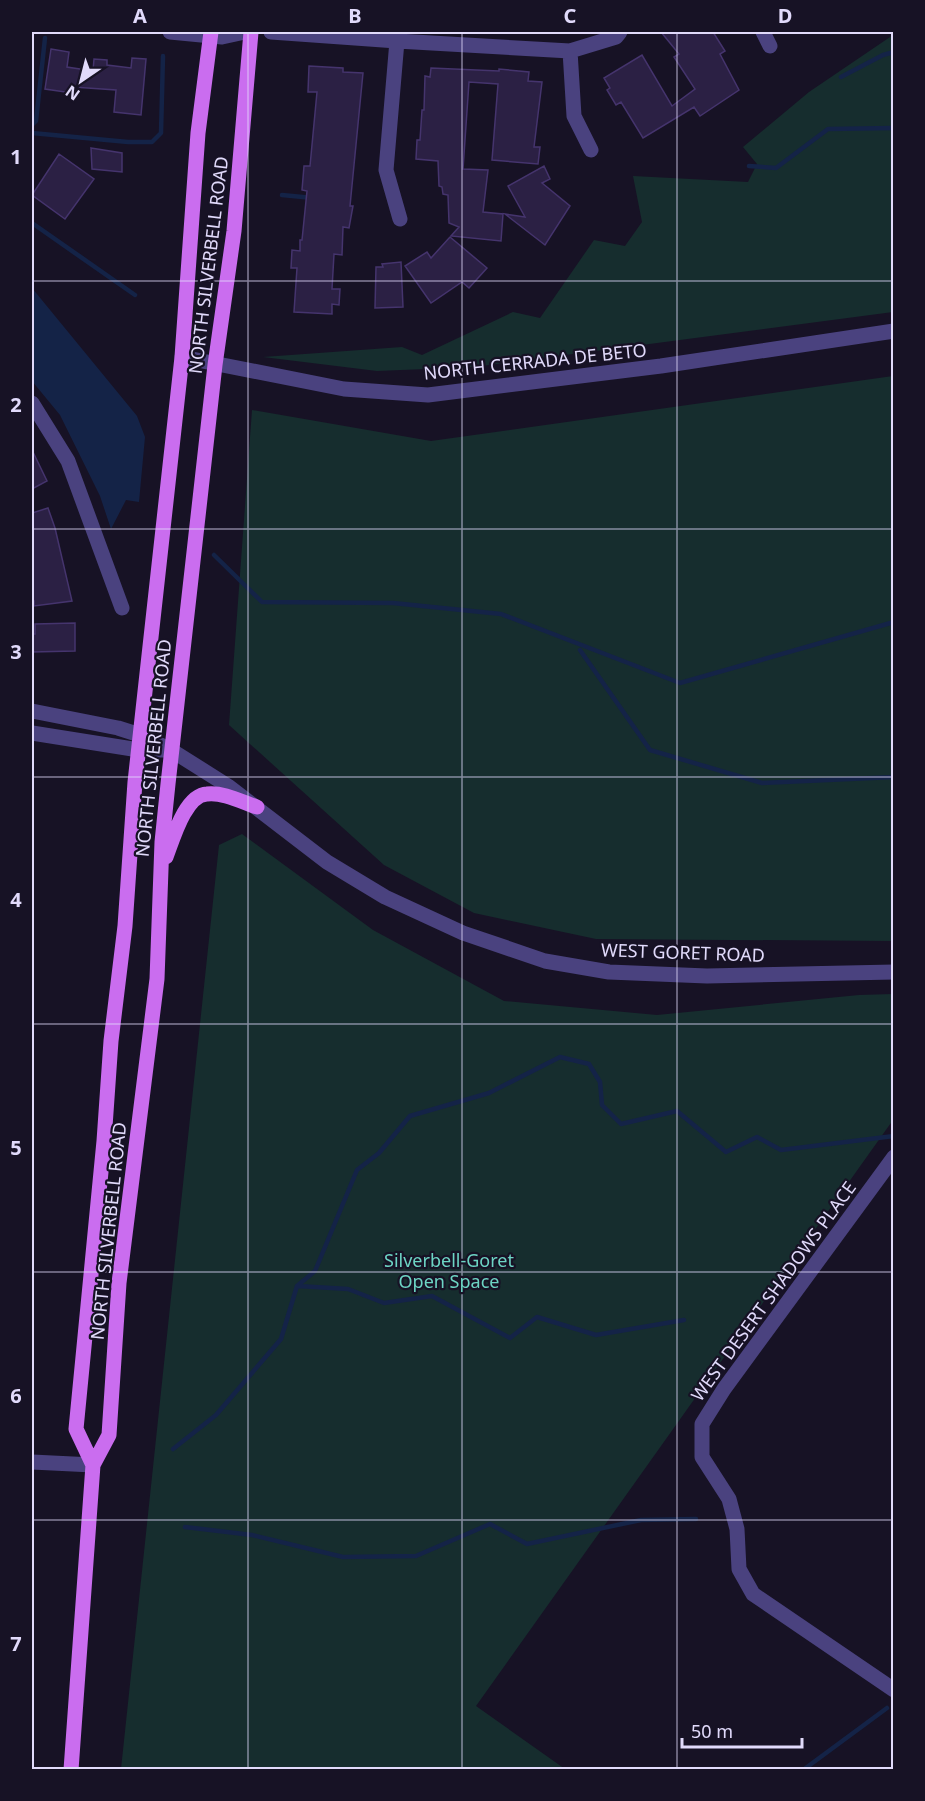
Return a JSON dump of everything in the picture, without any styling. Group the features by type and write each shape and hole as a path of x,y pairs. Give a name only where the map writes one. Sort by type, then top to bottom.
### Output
{"main road":[{"name":"NORTH SILVERBELL ROAD","path":"71,1770 93,1465 109,1435 119,1283 157,979 161,868 171,750 215,365 234,231 251,32"},
{"name":"NORTH SILVERBELL ROAD","path":"93,1465 76,1429 104,1141 111,1041 125,926 140,742 182,357 198,133 211,34"},
{"path":"161,868 189,803 206,793 257,807"}],"street":[{"path":"170,32 211,34 222,37 245,32"},
{"path":"271,32 570,51 616,37 620,32"},
{"path":"763,32 770,46"},
{"path":"397,40 386,170 400,219"},
{"path":"570,51 574,116 591,150"},
{"name":"NORTH CERRADA DE BETO","path":"182,357 344,389 428,395 661,366 894,331"},
{"path":"32,403 68,461 122,608"},
{"name":"WEST GORET ROAD","path":"32,711 118,728 140,742"},
{"name":"WEST GORET ROAD","path":"32,733 140,742 171,750 257,807 327,862 385,897 463,933 545,961 609,972 696,976 894,972"},
{"name":"WEST DESERT SHADOWS PLACE","path":"894,1157 724,1389 702,1424 702,1457 729,1499 737,1529 739,1569 753,1594 894,1690"},
{"path":"32,1462 93,1465"}],"green space":[{"path":"893,35 893,312 474,367 377,371 263,357 402,347 422,355 513,312 540,318 594,240 625,246 642,222 633,176 748,182 757,164 743,147 809,92"},
{"path":"893,376 893,941 596,939 474,913 384,865 229,725 252,410 431,441"},
{"name":"Silverbell-Goret Open Space","path":"242,834 373,930 504,1001 657,1015 859,995 893,994 893,1120 476,1706 565,1769 121,1769 219,845"}],"water":[{"path":"32,288 137,416 145,437 139,502 126,500 111,529 100,496 60,415 32,381"}],"building":[{"path":"661,32 713,32 725,51 720,54 739,90 700,116 694,107 643,138 621,102 616,105 607,90 610,88 604,78 642,55 672,106 695,89 674,57 679,54"},
{"path":"51,49 69,52 67,67 93,71 94,59 107,60 107,65 131,68 132,58 146,59 141,115 114,112 116,90 73,87 72,93 45,89"},
{"path":"309,66 343,68 343,72 363,73 350,206 353,206 349,228 343,227 342,255 334,254 332,289 340,289 339,305 332,304 332,314 294,312 297,268 291,268 292,250 300,251 300,240 302,240 307,191 302,190 304,166 310,166 317,92 308,92"},
{"path":"431,68 529,72 528,81 542,82 534,147 540,147 538,164 492,160 498,84 469,82 463,169 488,170 483,212 503,214 501,241 451,236 459,227 449,223 448,195 443,194 442,187 439,186 438,161 416,159 417,140 420,140 422,110 424,110 425,76 430,77"},
{"path":"91,148 122,153 122,172 92,169"},
{"path":"59,154 94,179 65,219 32,195"},
{"path":"544,166 550,179 542,183 570,206 545,245 505,214 525,217 508,186"},
{"path":"450,237 487,268 469,288 462,282 431,303 405,266 427,252 431,258"},
{"path":"401,262 403,307 375,308 376,267"},
{"path":"32,450 47,481 32,489"},
{"path":"48,508 72,601 34,606 34,601 32,601 32,513"},
{"path":"75,623 75,651 32,652 32,634 35,634 35,624"}],"waterway":[{"path":"32,125 36,121 45,38"},
{"path":"841,77 883,55 894,52"},
{"path":"32,133 152,142 161,133 163,56"},
{"path":"749,166 776,168 828,129 894,128"},
{"path":"282,195 313,198"},
{"path":"32,223 135,295"},
{"path":"214,555 262,602 393,603 501,614 680,683 894,622"},
{"path":"580,650 650,750 762,783 894,777"},
{"path":"173,1449 216,1415 281,1339 297,1286 315,1271 357,1170 379,1153 410,1116 489,1093 560,1057 589,1064 600,1082 602,1105 621,1124 677,1111 726,1152 757,1137 781,1150 894,1136"},
{"path":"298,1286 348,1289 384,1303 432,1296 510,1338 537,1317 596,1335 684,1320"},
{"path":"185,1527 252,1535 343,1557 416,1556 490,1524 527,1544 641,1520 696,1519"},
{"path":"803,1770 887,1708"}]}
